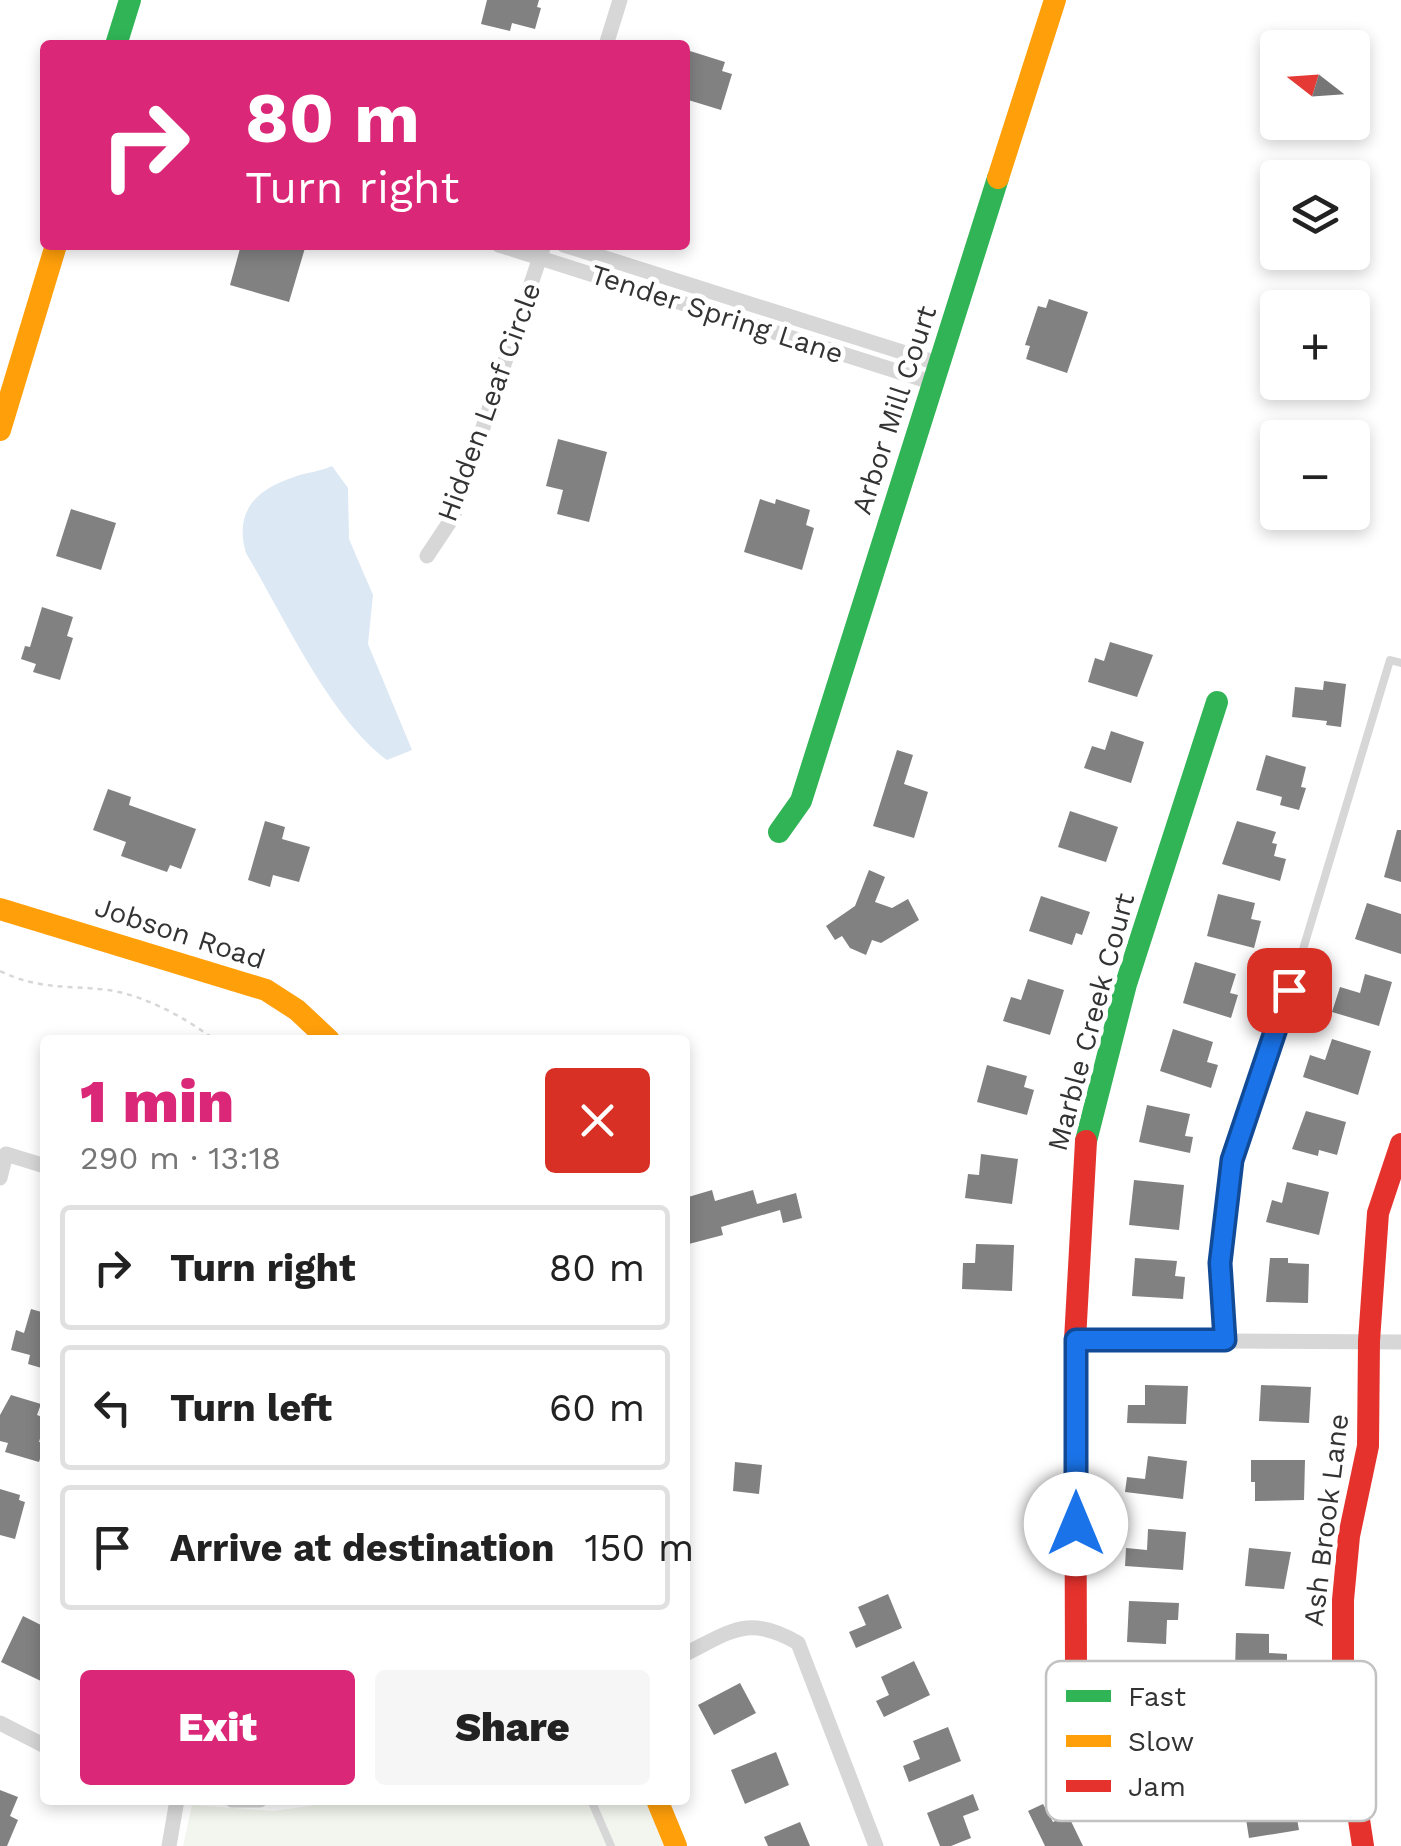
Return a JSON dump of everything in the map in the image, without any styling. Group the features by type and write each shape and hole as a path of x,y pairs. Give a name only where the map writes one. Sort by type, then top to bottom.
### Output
{"street":[{"path":"118,40 130,0"},
{"path":"608,40 620,0"},
{"name":"Arbor Mill Court","path":"779,832 802,801 1055,0"},
{"path":"0,430 54,250"},
{"name":"Tender Spring Lane","path":"579,250 937,373"},
{"name":"Tender Spring Lane","path":"542,251 937,373"},
{"name":"Hidden Leaf Circle","path":"426,556 453,517 542,251"},
{"name":"Marble Creek Court","path":"1076,1661 1076,1340 1084,1149 1126,984 1217,702"},
{"name":"Jobson Road","path":"0,909 266,990 297,1010 324,1035"},
{"name":"Ash Brook Lane","path":"1342,1661 1349,1536 1368,1446 1378,1213 1401,1144"},
{"path":"0,1178 6,1154 40,1164"},
{"path":"1076,1340 1401,1342"},
{"path":"690,1652 741,1627 772,1628 798,1643 876,1846"},
{"path":"0,1723 40,1743"},
{"path":"170,1846 176,1805"},
{"path":"659,1805 676,1846"},
{"name":"Ash Brook Lane","path":"1358,1821 1362,1846"}],"lane":[{"path":"1225,1340 1220,1263 1232,1160 1301,956 1390,660 1401,663"},
{"path":"593,1805 611,1846"}],"path":[{"path":"0,971 39,986 112,990 207,1035"}],"shaded area":[{"path":"332,466 348,488 349,539 373,595 368,644 412,750 387,760 366,742 327,692 246,553 243,538 246,514 259,496 280,482"},
{"path":"192,1805 274,1811 316,1805 647,1805 664,1846 183,1846"}],"building":[{"path":"487,0 539,0 537,7 541,8 535,29 512,23 510,31 481,24"},
{"path":"690,51 725,62 722,71 732,74 721,110 690,101"},
{"path":"240,250 304,250 289,302 230,285"},
{"path":"1049,299 1088,312 1067,373 1026,359 1030,346 1025,345 1038,306 1046,308"},
{"path":"558,439 607,452 589,522 557,514 563,490 546,486"},
{"path":"760,499 775,504 776,499 810,510 806,525 814,528 802,570 744,552"},
{"path":"71,509 116,523 101,570 56,556"},
{"path":"42,607 73,617 67,636 73,638 60,680 33,672 36,664 21,659 25,646 30,647"},
{"path":"1110,642 1153,655 1137,697 1088,682 1095,658 1104,661"},
{"path":"1324,681 1346,684 1341,727 1326,725 1327,721 1292,717 1295,687 1323,690"},
{"path":"1111,731 1144,742 1131,783 1084,768 1092,746 1105,750"},
{"path":"897,750 913,755 904,784 928,792 914,838 873,826"},
{"path":"1266,755 1306,767 1301,787 1306,788 1299,810 1280,805 1282,797 1256,790"},
{"path":"108,789 131,797 129,805 196,829 181,869 170,865 167,872 121,856 126,842 93,830"},
{"path":"1070,811 1118,827 1106,862 1058,847"},
{"path":"265,821 285,827 282,839 310,847 299,882 273,875 270,887 248,880"},
{"path":"1237,821 1276,832 1272,843 1277,844 1274,856 1286,859 1280,881 1222,864"},
{"path":"1397,830 1401,830 1401,882 1384,877"},
{"path":"869,870 885,877 875,902 892,908 908,899 919,920 881,943 872,940 866,955 850,948 842,936 835,940 826,926 855,906"},
{"path":"1218,894 1255,903 1251,919 1261,921 1254,948 1207,936"},
{"path":"1041,896 1090,912 1082,935 1076,933 1072,945 1029,931"},
{"path":"1367,903 1401,914 1401,954 1355,939"},
{"path":"1195,962 1236,974 1230,993 1238,995 1231,1018 1183,1003"},
{"path":"1365,974 1392,982 1379,1026 1332,1012 1340,987 1360,993"},
{"path":"1028,979 1064,990 1050,1035 1003,1021 1011,997 1021,1000"},
{"path":"1173,1029 1213,1042 1207,1062 1218,1065 1211,1088 1160,1071"},
{"path":"1332,1039 1371,1051 1358,1095 1303,1077 1310,1055 1325,1060"},
{"path":"987,1065 1027,1076 1024,1087 1034,1090 1027,1115 977,1102"},
{"path":"1147,1105 1190,1114 1185,1136 1193,1137 1190,1153 1139,1142"},
{"path":"1306,1111 1346,1122 1337,1155 1319,1150 1318,1156 1292,1149"},
{"path":"981,1154 1018,1159 1012,1204 965,1198 968,1174 979,1175"},
{"path":"1134,1180 1184,1185 1179,1230 1129,1225"},
{"path":"1287,1182 1329,1192 1319,1235 1266,1222 1272,1200 1282,1203"},
{"path":"712,1190 715,1201 753,1190 757,1204 796,1193 802,1218 783,1223 780,1210 721,1227 723,1235 690,1244 690,1197"},
{"path":"976,1244 1014,1245 1012,1291 962,1289 963,1263 975,1263"},
{"path":"1135,1258 1177,1261 1175,1276 1185,1277 1183,1299 1132,1296"},
{"path":"1270,1258 1309,1264 1308,1303 1266,1302"},
{"path":"31,1309 40,1312 40,1368 28,1364 30,1355 11,1350 16,1330 24,1333"},
{"path":"1145,1385 1188,1386 1186,1424 1127,1423 1128,1405 1145,1405"},
{"path":"1261,1385 1311,1387 1309,1423 1259,1421"},
{"path":"11,1395 40,1404 39,1462 5,1452 8,1443 0,1441 0,1415"},
{"path":"1148,1456 1187,1461 1183,1499 1125,1492 1127,1477 1145,1479"},
{"path":"1251,1460 1305,1460 1304,1500 1255,1501"},
{"path":"735,1462 762,1465 759,1494 733,1491"},
{"path":"0,1489 20,1495 19,1500 25,1502 15,1539 0,1535"},
{"path":"1148,1529 1186,1532 1183,1570 1125,1566 1126,1548 1147,1550"},
{"path":"1249,1548 1291,1552 1284,1589 1245,1586"},
{"path":"888,1594 902,1628 856,1648 849,1632 866,1625 858,1607"},
{"path":"1129,1601 1179,1603 1178,1620 1167,1620 1166,1644 1127,1642"},
{"path":"23,1616 40,1624 40,1681 1,1662"},
{"path":"1236,1633 1269,1634 1269,1653 1287,1654 1287,1661 1235,1661"},
{"path":"914,1661 930,1695 884,1717 876,1701 889,1695 881,1677"},
{"path":"740,1683 756,1713 714,1735 698,1705"},
{"path":"948,1727 961,1761 909,1782 903,1766 920,1759 913,1741"},
{"path":"776,1752 789,1785 745,1804 731,1770"},
{"path":"0,1790 18,1797 10,1816 18,1820 7,1846 0,1846"},
{"path":"973,1794 979,1810 963,1816 971,1838 940,1846 927,1813"},
{"path":"1043,1804 1046,1821 1071,1821 1083,1846 1045,1846 1028,1811"},
{"path":"1246,1821 1297,1821 1299,1830 1249,1838"},
{"path":"800,1822 810,1846 768,1846 764,1837"}],"traffic: fast":[{"path":"118,40 130,0"},
{"path":"779,832 801,801 998,178"},
{"path":"1086,1141 1126,984 1217,702"}],"traffic: slow":[{"path":"998,178 1055,0"},
{"path":"0,430 54,250"},
{"path":"0,909 266,990 297,1010 324,1035"},
{"path":"659,1805 676,1846"}],"traffic: jam":[{"path":"1076,1661 1075,1340 1086,1141"},
{"path":"1343,1661 1349,1536 1368,1446 1369,1341 1378,1213 1401,1144"},
{"path":"1359,1821 1363,1846"}],"route":[{"path":"1076,1524 1076,1340 1225,1340 1220,1263 1232,1160 1289,990"}]}
